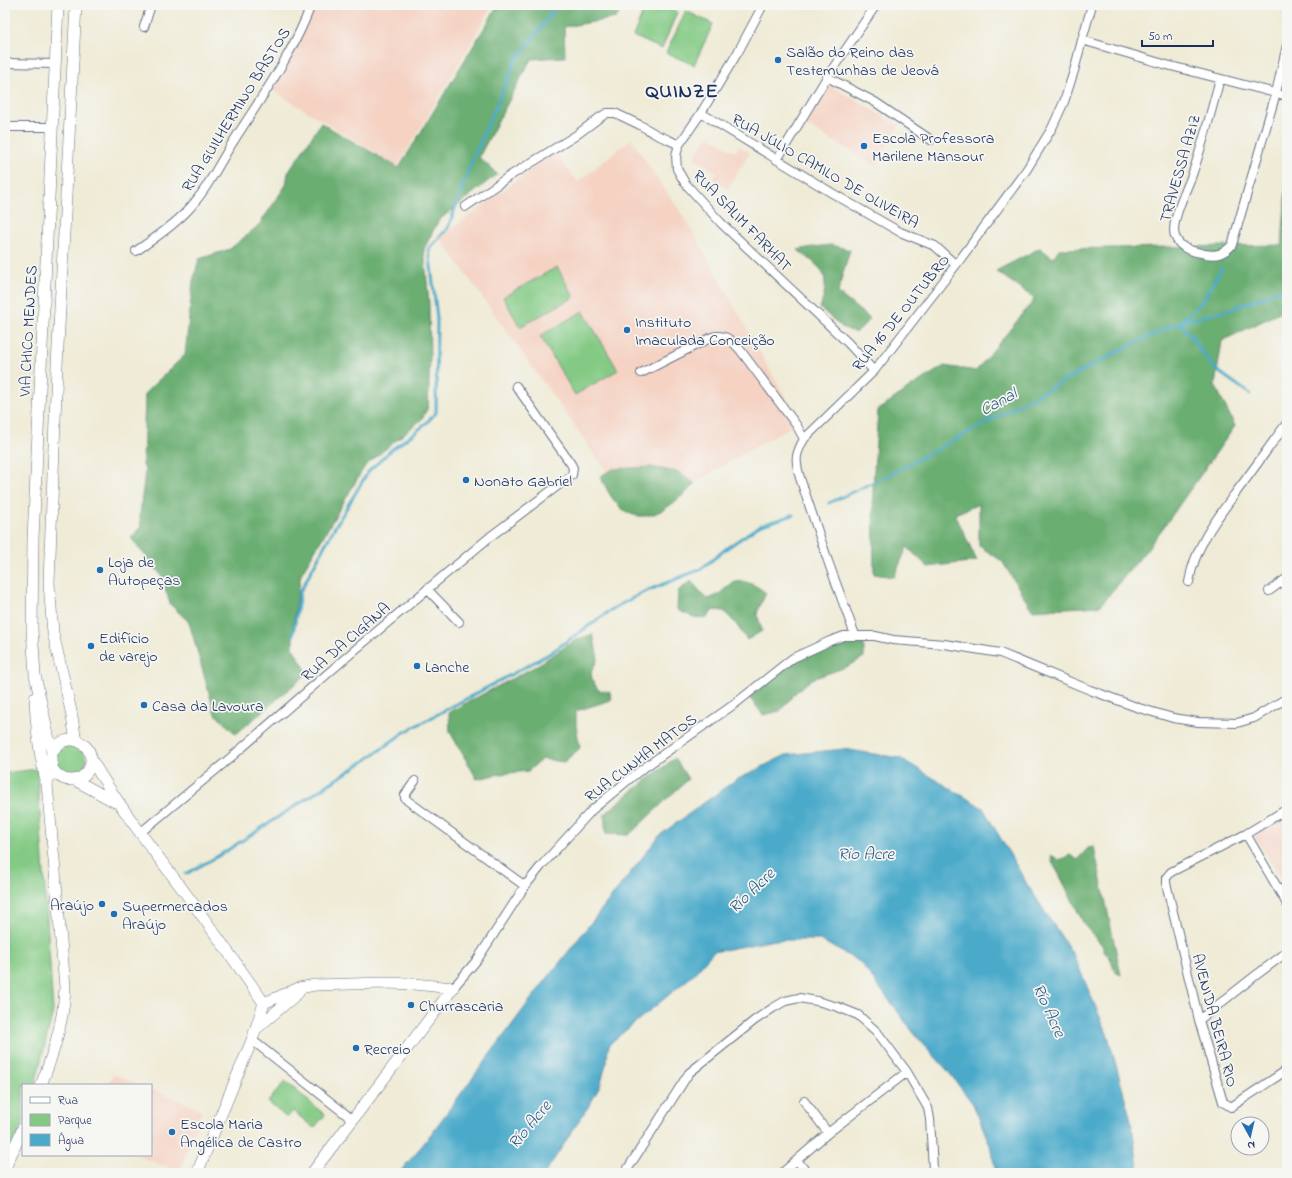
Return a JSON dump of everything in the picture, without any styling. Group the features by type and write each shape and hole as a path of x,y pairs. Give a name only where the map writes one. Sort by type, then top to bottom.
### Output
{"main road":[{"name":"VIA CHICO MENDES","path":"52,753 35,675 32,629 33,539 58,5"},
{"name":"VIA CHICO MENDES","path":"76,5 57,365 49,582 53,633 71,711 76,741"},
{"path":"35,675 37,731 40,758 47,784 65,987 59,1035 41,1084"},
{"path":"47,784 52,768 52,753 55,748 68,740 76,741 82,744 90,753 90,766 87,772 84,776 58,784 53,789 48,802"},
{"path":"91,759 140,833 231,955 264,1003"},
{"path":"52,768 58,776 72,780 121,805"},
{"path":"197,1173 252,1040 264,1003 299,988 322,985 384,983 419,984 453,988"},
{"path":"256,1028 291,998 307,987"},
{"path":"312,1173 453,988"},
{"path":"5,1168 22,1130"}],"street":[{"path":"144,27 151,5"},
{"name":"RUA GUILHERMINO BASTOS","path":"136,251 149,243 176,221 199,198 283,63 303,25 311,5"},
{"name":"RUA SALIM FARHAT","path":"763,5 738,52 701,113 679,145 676,165 678,172 685,183 721,223 848,343 874,371"},
{"path":"777,160 827,77 876,5"},
{"name":"RUA 16 DE OUTUBRO","path":"855,635 797,470 796,456 804,439 874,371 956,265 1027,169 1052,128 1074,71 1092,5"},
{"path":"1082,40 1220,79 1287,96"},
{"name":"TRAVESSA AZIZ","path":"1220,79 1192,175 1179,209 1176,221 1175,236 1181,246 1189,250 1211,255 1221,254 1227,251 1232,245 1276,93 1287,45"},
{"path":"5,63 56,64"},
{"path":"827,77 875,102 931,140"},
{"path":"465,207 508,177 575,136 607,113 615,113 679,145"},
{"name":"RUA JÚLIO CAMILO DE OLIVEIRA","path":"701,113 832,193 900,232 935,246 956,265"},
{"path":"5,127 53,127"},
{"path":"641,372 712,337 720,336 728,338 741,351 797,426 804,439"},
{"name":"RUA DA CIGANA","path":"140,833 229,760 356,649 491,536 572,475 574,468 516,386"},
{"path":"1189,582 1191,569 1202,541 1287,423"},
{"path":"1269,591 1287,578"},
{"path":"428,589 459,622"},
{"name":"RUA CUNHA MATOS","path":"453,988 477,960 525,886 592,810 638,772 736,703 793,658 830,640 855,635 875,636 893,640 944,644 1000,653 1090,690 1139,708 1173,718 1198,722 1237,723 1254,718 1286,702"},
{"path":"415,781 405,795 405,798 408,801 525,886"},
{"path":"1287,809 1246,834 1287,904"},
{"name":"AVENIDA BEIRA RIO","path":"1246,834 1171,872 1166,878 1166,883 1199,1020 1223,1102 1231,1107 1287,1070"},
{"path":"1199,1020 1287,952"},
{"path":"625,1173 689,1073 755,1020 785,1001 799,998 817,1001 858,1015 877,1032 907,1072 928,1108 933,1169 935,1173"},
{"path":"252,1040 353,1120"},
{"path":"782,1173 828,1133 907,1072"},
{"path":"804,1101 828,1133"},
{"path":"797,1160 807,1173"}],"shaded area":[{"path":"316,5 490,5 492,7 398,166 273,91"},
{"name":"Escola Professora Marilene Mansour","path":"829,85 899,125 876,166 804,124"},
{"path":"708,136 735,152 739,146 750,153 727,189 713,180 717,172 694,158"},
{"name":"Instituto Imaculada Conceição","path":"631,139 689,225 799,422 638,515 440,238 554,152 578,182"},
{"path":"1287,819 1287,887 1254,836"},
{"path":"113,1074 138,1084 108,1084"},
{"name":"Escola Maria Angélica de Castro","path":"152,1089 202,1110 180,1171 137,1156 152,1156"}],"green space":[{"path":"496,5 625,5 616,18 564,27 565,57 531,59 479,157 497,174 438,221 424,249 429,304 430,358 428,407 422,419 365,466 301,574 293,624 293,648 308,673 236,734 215,714 189,622 170,604 161,575 131,538 141,527 140,516 145,470 143,465 145,393 185,355 193,281 199,259 230,249 259,225 286,185 288,173 321,123 399,168 497,7"},
{"path":"646,5 662,5 677,12 662,49 633,36"},
{"path":"686,11 713,24 694,65 666,53"},
{"path":"1287,173 1287,309 1222,341 1215,385 1235,426 1145,552 1100,606 1032,610 1002,561 979,546 979,504 955,514 977,561 928,567 907,547 894,577 874,574 873,487 878,410 944,366 976,371 1035,299 996,271 1040,248 1053,258 1059,249 1282,245"},
{"path":"832,245 850,250 838,293 870,319 856,333 842,327 820,308 825,289 824,275 817,265 798,250"},
{"path":"557,267 574,297 520,327 503,297"},
{"path":"583,311 618,370 575,395 540,336"},
{"path":"650,467 678,472 695,484 670,506 660,511 650,515 640,516 630,514 617,504 600,476 613,469"},
{"path":"691,581 707,599 717,595 731,584 740,581 750,583 762,590 766,593 757,613 762,631 747,640 736,624 724,611 713,610 707,618 693,617 677,610 678,591"},
{"path":"593,634 598,659 591,672 592,679 598,690 610,692 611,700 576,711 576,726 580,748 564,762 542,759 528,771 500,774 477,779 450,732 449,712 536,666 577,639"},
{"path":"864,638 864,657 849,666 812,679 796,692 780,711 763,715 749,697 778,673 809,652"},
{"path":"71,746 82,750 86,761 82,772 71,776 60,772 56,761 60,750"},
{"path":"675,758 688,779 629,835 606,834 604,815"},
{"path":"37,769 53,1011 35,1084 22,1084 22,1125 5,1163 5,773"},
{"path":"1094,847 1121,975 1115,972 1110,958 1104,951 1102,945 1085,926 1052,862 1051,855 1059,860 1070,855 1077,860 1088,848"},
{"path":"285,1081 325,1115 314,1128 293,1111 287,1118 268,1102"}],"water":[{"name":"Rio Acre","path":"843,749 900,758 983,808 1027,884 1074,956 1108,1036 1131,1120 1139,1173 996,1173 990,1145 973,1104 947,1070 916,1036 860,962 820,940 775,940 713,952 692,976 610,1044 600,1086 545,1173 399,1173 425,1142 531,999 660,835 734,781 786,755"}],"waterway":[{"path":"293,635 300,592 332,532 368,472 390,451 422,427 436,413 437,318 429,249 448,228 470,166 516,60 558,5"},
{"name":"Canal","path":"1222,268 1201,303 1180,322 1215,369 1250,394"},
{"name":"Canal","path":"829,503 887,476 1123,349 1180,322 1229,310 1287,288"},
{"path":"186,874 220,855 366,760 403,733 549,654 614,608 644,592 701,569 727,548 759,526 793,515"}],"place":[{"name":"Salão do Reino das Testemunhas de Jeová","path":"778,60"},
{"name":"Escola Professora Marilene Mansour","path":"864,146"},
{"name":"Instituto Imaculada Conceição","path":"627,330"},
{"name":"Nonato Gabriel","path":"466,480"},
{"name":"Loja de Autopeças","path":"100,570"},
{"name":"Edifício de varejo","path":"91,646"},
{"name":"Lanche","path":"417,666"},
{"name":"Casa da Lavoura","path":"144,705"},
{"name":"Araújo","path":"102,904"},
{"name":"Supermercados Araújo","path":"114,914"},
{"name":"Churrascaria","path":"411,1005"},
{"name":"Recreio","path":"356,1048"},
{"name":"Escola Maria Angélica de Castro","path":"172,1132"}],"district":[{"name":"QUINZE","path":"682,90"}],"water label":[{"name":"Río Acre","path":"751,890"},
{"name":"Río Acre","path":"1050,1010"},
{"name":"Río Acre","path":"529,1124"}]}
